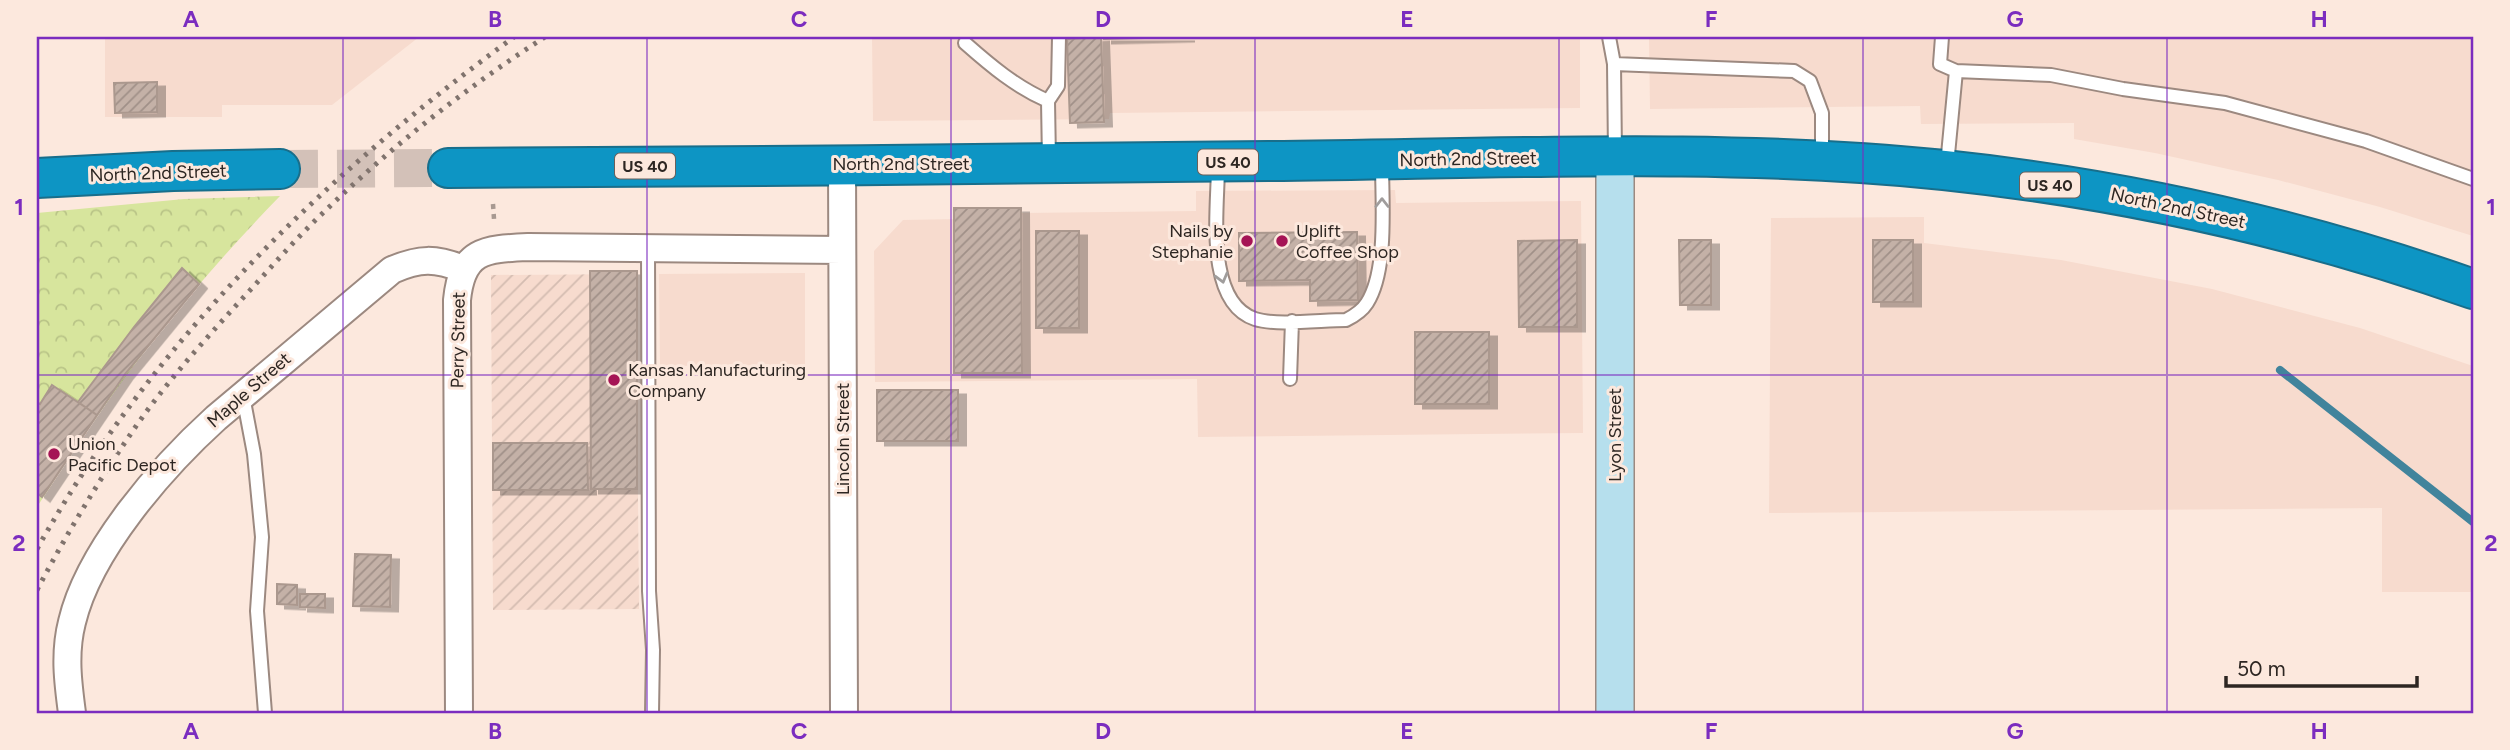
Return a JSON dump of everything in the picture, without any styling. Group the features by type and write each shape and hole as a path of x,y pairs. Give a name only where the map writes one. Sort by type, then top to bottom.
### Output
{"highway":[{"name":"North 2nd Street","path":"448,168 1615,158 1822,161 1947,170 2131,197 2203,211 2337,246 2473,289"},
{"name":"North 2nd Street","path":"37,178 280,169"}],"street":[{"name":"Lyon Street","path":"1615,158 1615,713"},
{"name":"Lincoln Street","path":"842,164 844,713"},
{"name":"Perry Street","path":"459,713 457,300 463,269 471,259 484,253 513,248 842,250"},
{"name":"Maple Street","path":"72,713 67,673 68,645 80,596 111,541 159,475 190,441 392,270 412,262 428,260 463,269"}],"lane":[{"path":"1049,164 1048,101 1058,86 1059,37"},
{"path":"1609,37 1614,64 1615,158"},
{"path":"1942,37 1940,64 1956,71 2051,75 2123,89 2225,103 2366,141 2473,179"},
{"path":"965,43 999,73 1029,93 1048,101"},
{"path":"1614,64 1794,71 1810,81 1822,113 1822,161"},
{"path":"1947,170 1956,71"},
{"path":"1218,162 1218,261 1229,299 1252,318 1292,321 1346,320 1357,314 1367,303 1375,285 1382,251 1382,160"},
{"path":"648,248 652,713"},
{"path":"1290,379 1292,321"},
{"path":"243,396 254,454 262,537 257,611 265,713"}],"path":[{"path":"494,204 494,219"}],"shaded area":[{"path":"105,37 419,37 332,105 222,105 222,117 105,117"},
{"path":"872,37 1580,37 1580,108 1110,113 1109,119 873,121"},
{"path":"1649,37 2473,37 2473,236 2380,207 2278,180 2155,153 2074,139 2074,123 1921,124 1920,106 1650,109"},
{"path":"1395,190 1396,203 1581,201 1583,433 1198,437 1197,379 875,382 874,251 903,220 1022,218 1022,213 1196,211 1196,191"},
{"path":"1924,217 1924,243 2061,260 2212,289 2360,328 2473,366 2473,592 2382,592 2382,508 1769,513 1771,218"},
{"path":"805,273 805,365 660,366 659,274"},
{"path":"636,274 639,609 493,610 491,275"}],"green space":[{"path":"280,196 211,271 145,350 87,430 37,507 37,213 184,199"}],"building":[{"path":"1101,37 1104,122 1070,123 1067,39"},
{"path":"1104,37 1187,37 1104,39"},
{"path":"157,82 157,112 115,113 114,83"},
{"path":"954,208 1021,208 1022,373 954,373"},
{"path":"1036,231 1079,231 1079,328 1036,328"},
{"path":"1357,232 1358,300 1310,301 1310,280 1239,281 1239,233"},
{"path":"1577,240 1577,327 1519,327 1518,241"},
{"path":"1679,240 1711,240 1711,305 1680,305"},
{"path":"1873,240 1913,240 1913,302 1873,302"},
{"path":"182,268 199,284 125,374 97,415 78,402"},
{"name":"Kansas Manufacturing Company","path":"590,271 637,271 637,489 591,489"},
{"path":"1415,332 1489,332 1489,404 1415,404"},
{"name":"Union Pacific Depot","path":"52,385 97,415 42,497 37,493 37,402 40,404"},
{"path":"877,390 958,390 958,441 877,441"},
{"path":"493,443 587,443 588,490 493,490"},
{"path":"355,554 391,555 390,607 353,606"},
{"path":"277,584 297,585 297,605 277,604"},
{"path":"300,594 325,594 325,608 300,607"}],"waterway":[{"path":"2280,370 2473,522"}],"tunnel":[{"path":"280,169 448,168"}],"railway":[{"path":"37,549 83,473 134,401 189,332 247,267 310,205 375,147 514,37"},
{"path":"37,590 93,492 142,417 197,349 282,255 350,187 403,141 487,76 545,37"}],"place":[{"name":"Nails by Stephanie","path":"1247,241"},
{"name":"Uplift Coffee Shop","path":"1282,241"},
{"name":"Kansas Manufacturing Company","path":"614,380"},
{"name":"Union Pacific Depot","path":"54,454"}]}
